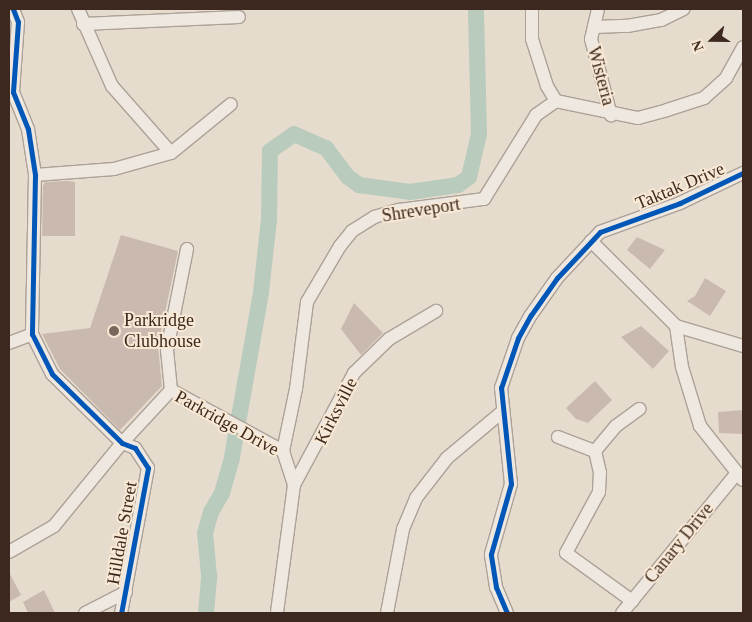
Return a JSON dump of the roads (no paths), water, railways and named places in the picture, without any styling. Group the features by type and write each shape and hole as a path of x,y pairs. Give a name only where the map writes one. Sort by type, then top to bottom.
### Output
{"street":[{"name":"Hilldale Street","path":"13,9 18,22 13,92 28,130 35,174 32,334 52,374 122,443 135,448 148,468 121,613"},
{"path":"78,9 112,86 171,153"},
{"path":"532,9 532,39 547,86 556,100 611,115 638,118 704,98 726,78 743,48"},
{"name":"Wisteria","path":"598,9 591,39 611,115"},
{"path":"594,27 627,26 652,22 684,9"},
{"path":"83,24 239,17"},
{"name":"Shreveport","path":"283,451 296,389 307,302 340,246 352,231 374,217 399,210 484,199 536,115 556,100"},
{"path":"35,174 114,169 171,153 231,104"},
{"name":"Taktak Drive","path":"508,613 496,587 491,554 511,484 502,412 502,388 518,338 557,278 600,232 680,203 743,174"},
{"path":"591,241 676,326 743,346"},
{"path":"172,390 167,350 187,249"},
{"name":"Kirksville","path":"294,485 354,373 389,339 436,311"},
{"path":"676,326 681,361 700,426 740,477"},
{"path":"681,361 687,344 699,333"},
{"path":"9,343 32,334"},
{"name":"Parkridge Drive","path":"9,552 54,526 122,443 172,390 221,420 256,435 283,451 294,485 276,613"},
{"path":"595,451 616,426 638,409"},
{"path":"387,613 403,529 416,498 447,458 502,412"},
{"path":"558,437 595,451"},
{"path":"595,451 600,472 599,492 566,553 632,601"},
{"name":"Canary Drive","path":"622,613 740,477"},
{"path":"84,613 126,592"}],"waterway":[{"path":"206,613 209,575 205,533 211,512 222,493 232,457 261,292 269,220 270,151 294,134 326,148 348,177 359,185 410,192 458,185 469,177 479,134 476,9"}],"place":[{"name":"Parkridge Clubhouse","path":"114,331"}]}
